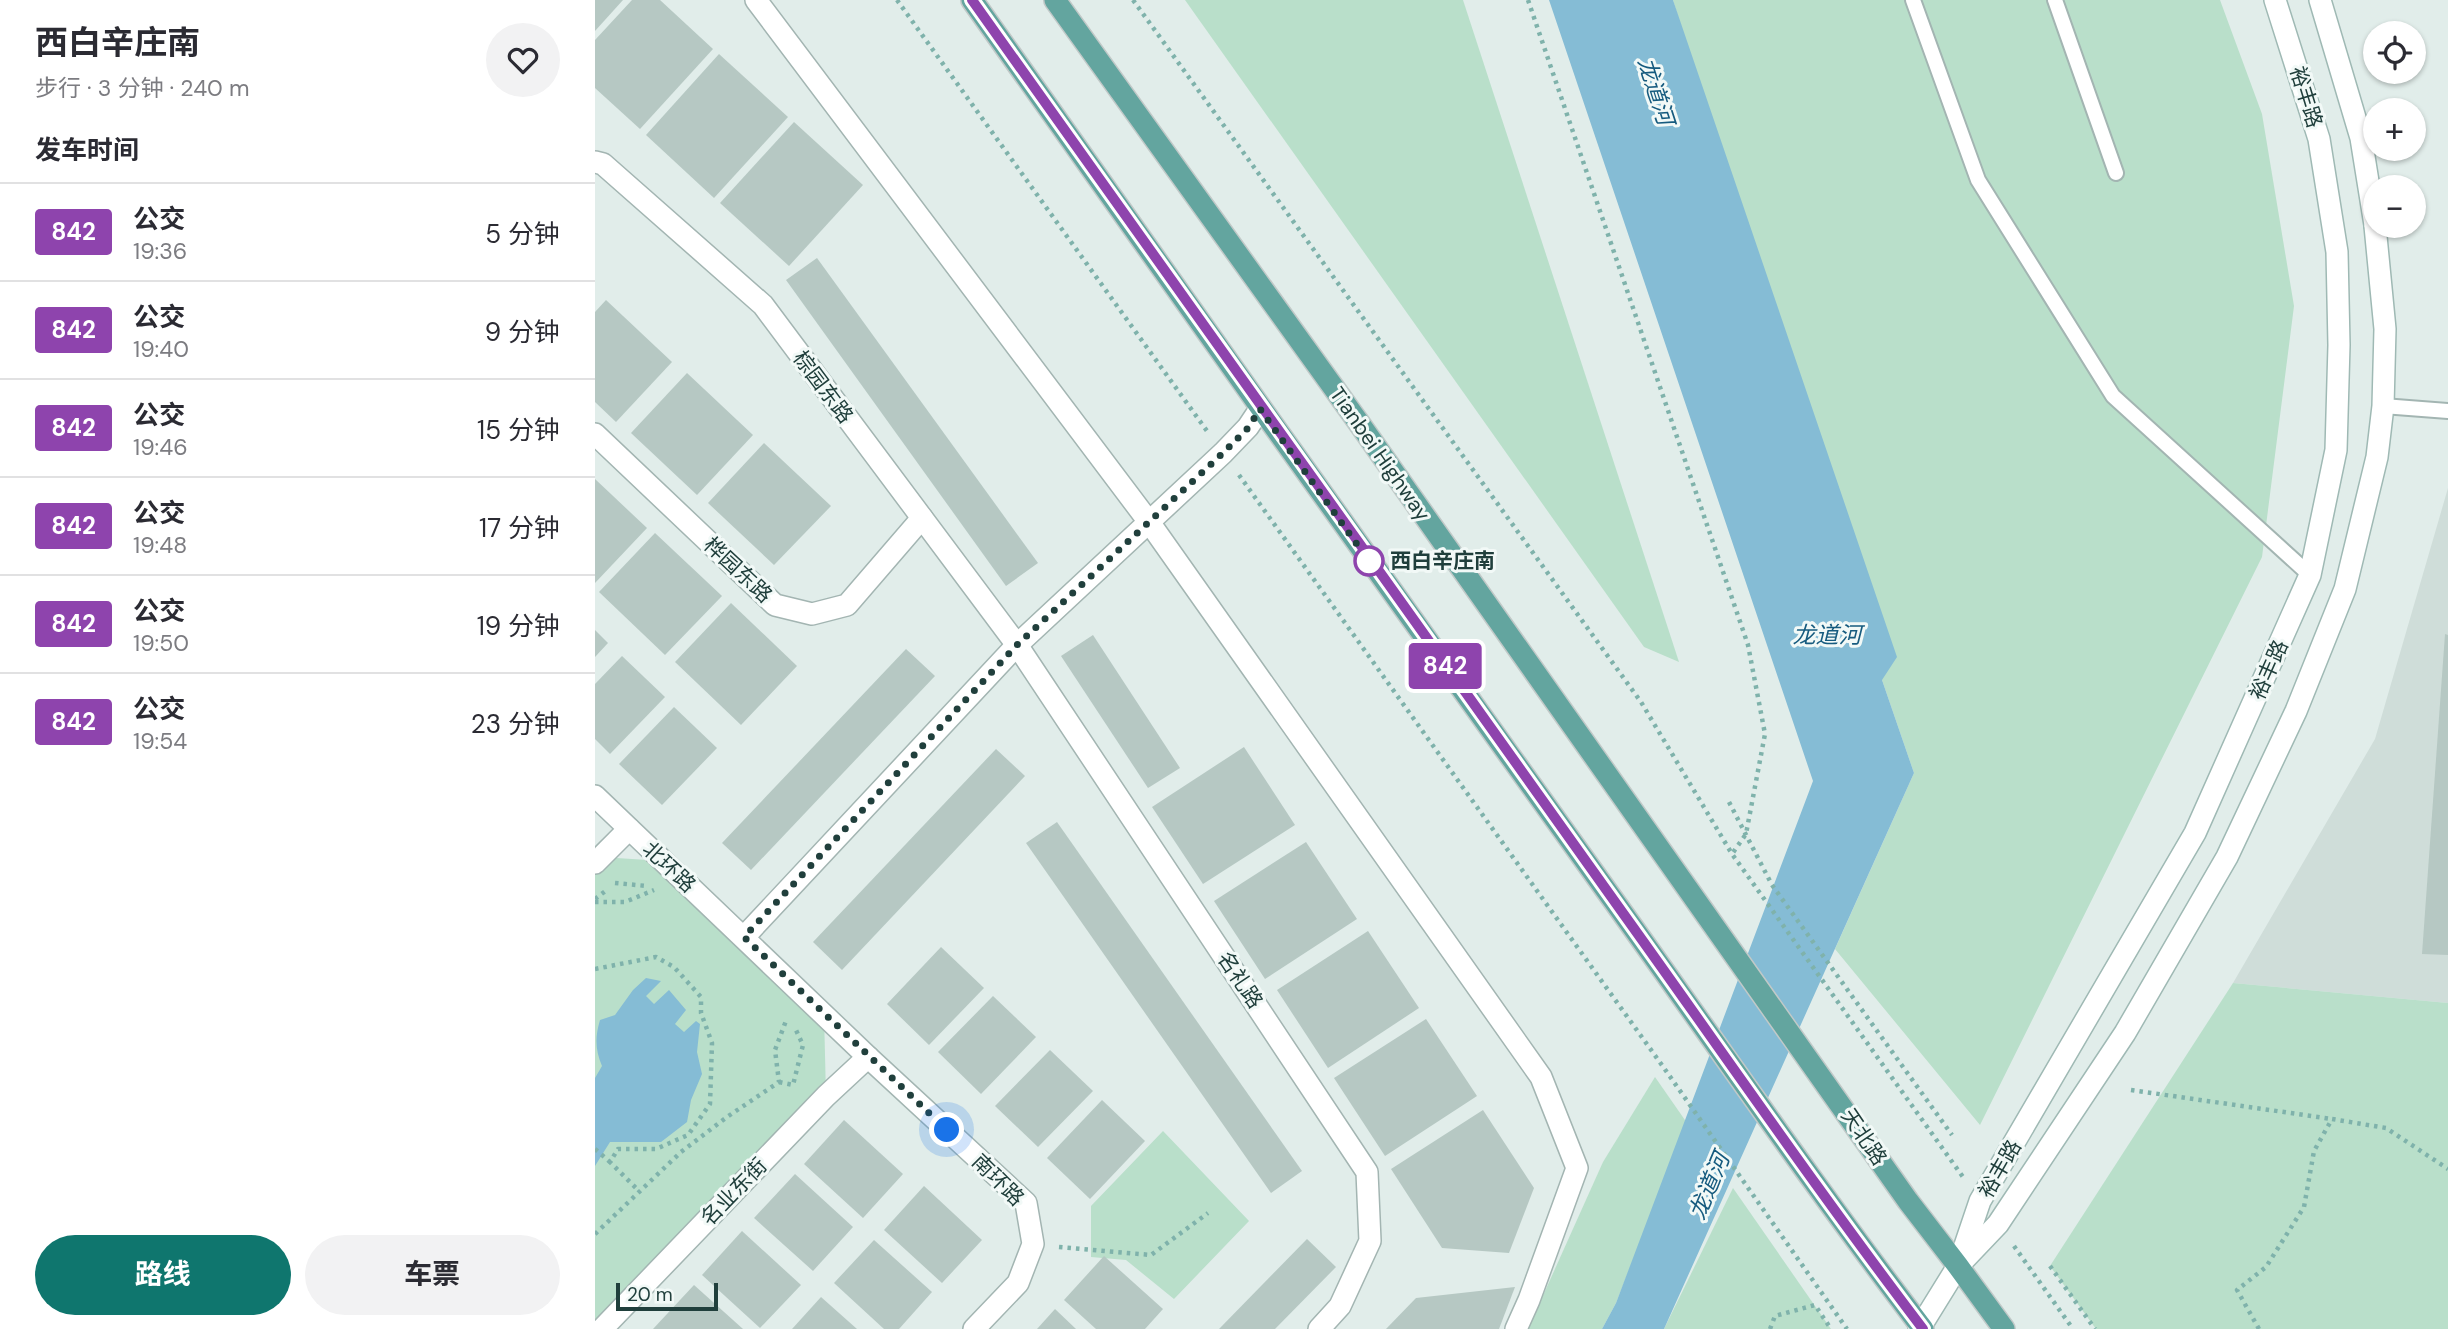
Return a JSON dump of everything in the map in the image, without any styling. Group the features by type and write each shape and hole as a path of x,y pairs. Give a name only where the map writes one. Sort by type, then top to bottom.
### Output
{"main road":[{"path":"972,0 1260,409 1697,1016 1779,1135 1921,1328"},
{"name":"Tianbei Highway","path":"1055,0 1727,943"},
{"name":"天北路","path":"1727,943 1908,1201 2004,1329"}],"street":[{"path":"756,0 1149,522 1541,1077 1577,1168 1516,1329"},
{"name":"裕丰路","path":"1958,1265 1980,1201 2195,833 2310,575 2336,450 2339,345 2337,252 2319,139 2275,0"},
{"name":"裕丰路","path":"2320,0 2361,138 2367,175"},
{"name":"棕园东路","path":"595,162 603,164 763,306 1017,645"},
{"name":"裕丰路","path":"1958,1265 1998,1224 2125,1033 2227,858 2296,711 2345,589 2377,457 2383,406 2385,329 2376,238"},
{"path":"744,937 1017,645 1223,453 1248,428 1260,409"},
{"name":"桦园东路","path":"595,434 775,605 812,614 847,605 922,518"},
{"name":"名礼路","path":"1017,645 1367,1172 1370,1241 1340,1306 1319,1329"},
{"name":"北环路","path":"595,796 744,937"},
{"path":"595,863 629,829"},
{"name":"南环路","path":"744,937 868,1057 1026,1203 1033,1244"},
{"name":"名业东街","path":"602,1329 817,1106 868,1057"},
{"path":"974,1329 1018,1283 1033,1244"},
{"path":"1921,1328 1958,1265"}],"lane":[{"path":"1913,0 1978,180 2112,396 2310,575"},
{"path":"2055,0 2116,173"},
{"path":"2383,406 2448,411"}],"path":[{"path":"897,0 1664,1068 1847,1329"},
{"path":"1133,0 1641,702 1732,854 1944,1152"},
{"path":"1528,0 1748,645 1765,734 1746,834 1732,854"},
{"path":"1730,802 1772,885 1952,1135"},
{"path":"616,882 659,887 625,902 595,901 616,882"},
{"path":"595,969 656,957 674,967 701,997 701,1013 712,1043 709,1104 688,1135 656,1149 618,1149 610,1161"},
{"path":"595,1234 690,1145 727,1116 779,1082 793,1084 803,1045 789,1015 775,1050 779,1082"},
{"path":"2131,1090 2386,1128 2448,1169"},
{"path":"2259,1329 2237,1290 2266,1267 2304,1207 2314,1151 2332,1119"},
{"path":"595,1149 639,1191"},
{"path":"1033,1244 1151,1255 1208,1213"},
{"path":"2050,1266 2095,1329"},
{"path":"1770,1329 1775,1315 1815,1306 1831,1329"}],"shaded area":[{"path":"2448,488 2448,1003 2233,983 2375,739"}],"green space":[{"path":"1185,0 1463,0 1679,662 1644,647"},
{"path":"1673,0 2220,0 2262,114 2294,306 2262,557 1980,1125 1835,949 1914,773 1882,680"},
{"path":"601,857 663,861 824,1013 826,1096 595,1329 595,863"},
{"path":"2233,983 2448,1003 2448,1329 2096,1329 2050,1266"},
{"path":"1655,1077 1687,1123 1616,1303 1602,1329 1528,1329 1603,1162"},
{"path":"1163,1131 1249,1221 1174,1299 1126,1260 1091,1257 1091,1206"},
{"path":"1733,1188 1831,1329 1664,1329"}],"water":[{"name":"龙道河","path":"1549,0 1673,0 1897,657 1882,680 1914,773 1664,1329 1602,1329 1616,1303 1813,781"},
{"path":"646,978 661,981 646,996 654,1004 669,990 686,1010 675,1024 684,1032 696,1021 700,1024 697,1052 702,1074 691,1100 687,1122 661,1142 610,1142 595,1166 595,1078 602,1066 597,1043 600,1020 615,1015 633,990"}],"building":[{"path":"595,0 623,0 595,31"},
{"path":"632,0 660,0 713,49 640,129 595,88 595,40"},
{"path":"719,54 788,117 714,198 646,135"},
{"path":"794,122 863,185 789,266 720,203"},
{"path":"817,258 1038,563 1006,586 786,280"},
{"path":"606,300 672,362 616,422 595,402 595,312"},
{"path":"687,373 753,435 697,495 631,433"},
{"path":"764,443 831,506 774,565 708,503"},
{"path":"595,479 647,528 595,583"},
{"path":"655,533 722,596 665,655 599,592"},
{"path":"731,603 797,666 741,725 675,662"},
{"path":"595,630 608,643 595,657"},
{"path":"2445,634 2448,635 2448,955 2422,954"},
{"path":"1093,635 1180,768 1148,788 1061,656"},
{"path":"906,649 935,676 751,870 722,843"},
{"path":"622,656 665,697 610,754 595,739 595,684"},
{"path":"674,707 717,748 662,805 619,764"},
{"path":"1244,747 1295,825 1203,884 1152,807"},
{"path":"996,749 1025,776 842,970 813,942"},
{"path":"1057,822 1302,1171 1271,1193 1026,843"},
{"path":"1306,842 1357,919 1265,979 1214,901"},
{"path":"1368,931 1419,1008 1328,1068 1277,990"},
{"path":"941,947 984,988 929,1045 887,1004"},
{"path":"993,996 1036,1037 981,1094 938,1052"},
{"path":"1426,1019 1477,1096 1385,1156 1334,1078"},
{"path":"1050,1050 1093,1091 1038,1147 995,1106"},
{"path":"1102,1100 1145,1141 1090,1199 1047,1158"},
{"path":"1483,1110 1534,1188 1509,1253 1442,1248 1391,1169"},
{"path":"844,1120 903,1174 863,1218 804,1164"},
{"path":"795,1174 853,1227 813,1271 754,1218"},
{"path":"924,1186 982,1240 942,1283 884,1230"},
{"path":"742,1231 801,1285 760,1328 702,1275"},
{"path":"1307,1239 1336,1267 1275,1329 1219,1329"},
{"path":"874,1240 932,1292 899,1329 884,1329 834,1283"},
{"path":"1104,1256 1163,1309 1145,1329 1096,1329 1064,1300"},
{"path":"694,1285 743,1329 653,1329"},
{"path":"1515,1287 1499,1329 1386,1329 1416,1298"},
{"path":"821,1297 857,1329 792,1329"},
{"path":"1055,1309 1076,1329 1037,1329"}],"bus line":[{"name":"842","path":"972,0 1260,409 1697,1016 1779,1135 1923,1329"}],"place":[{"name":"西白辛庄南","path":"1369,561"}],"route":[{"path":"947,1130 744,937 1017,645 1223,453 1248,428 1260,409 1369,561"}]}
